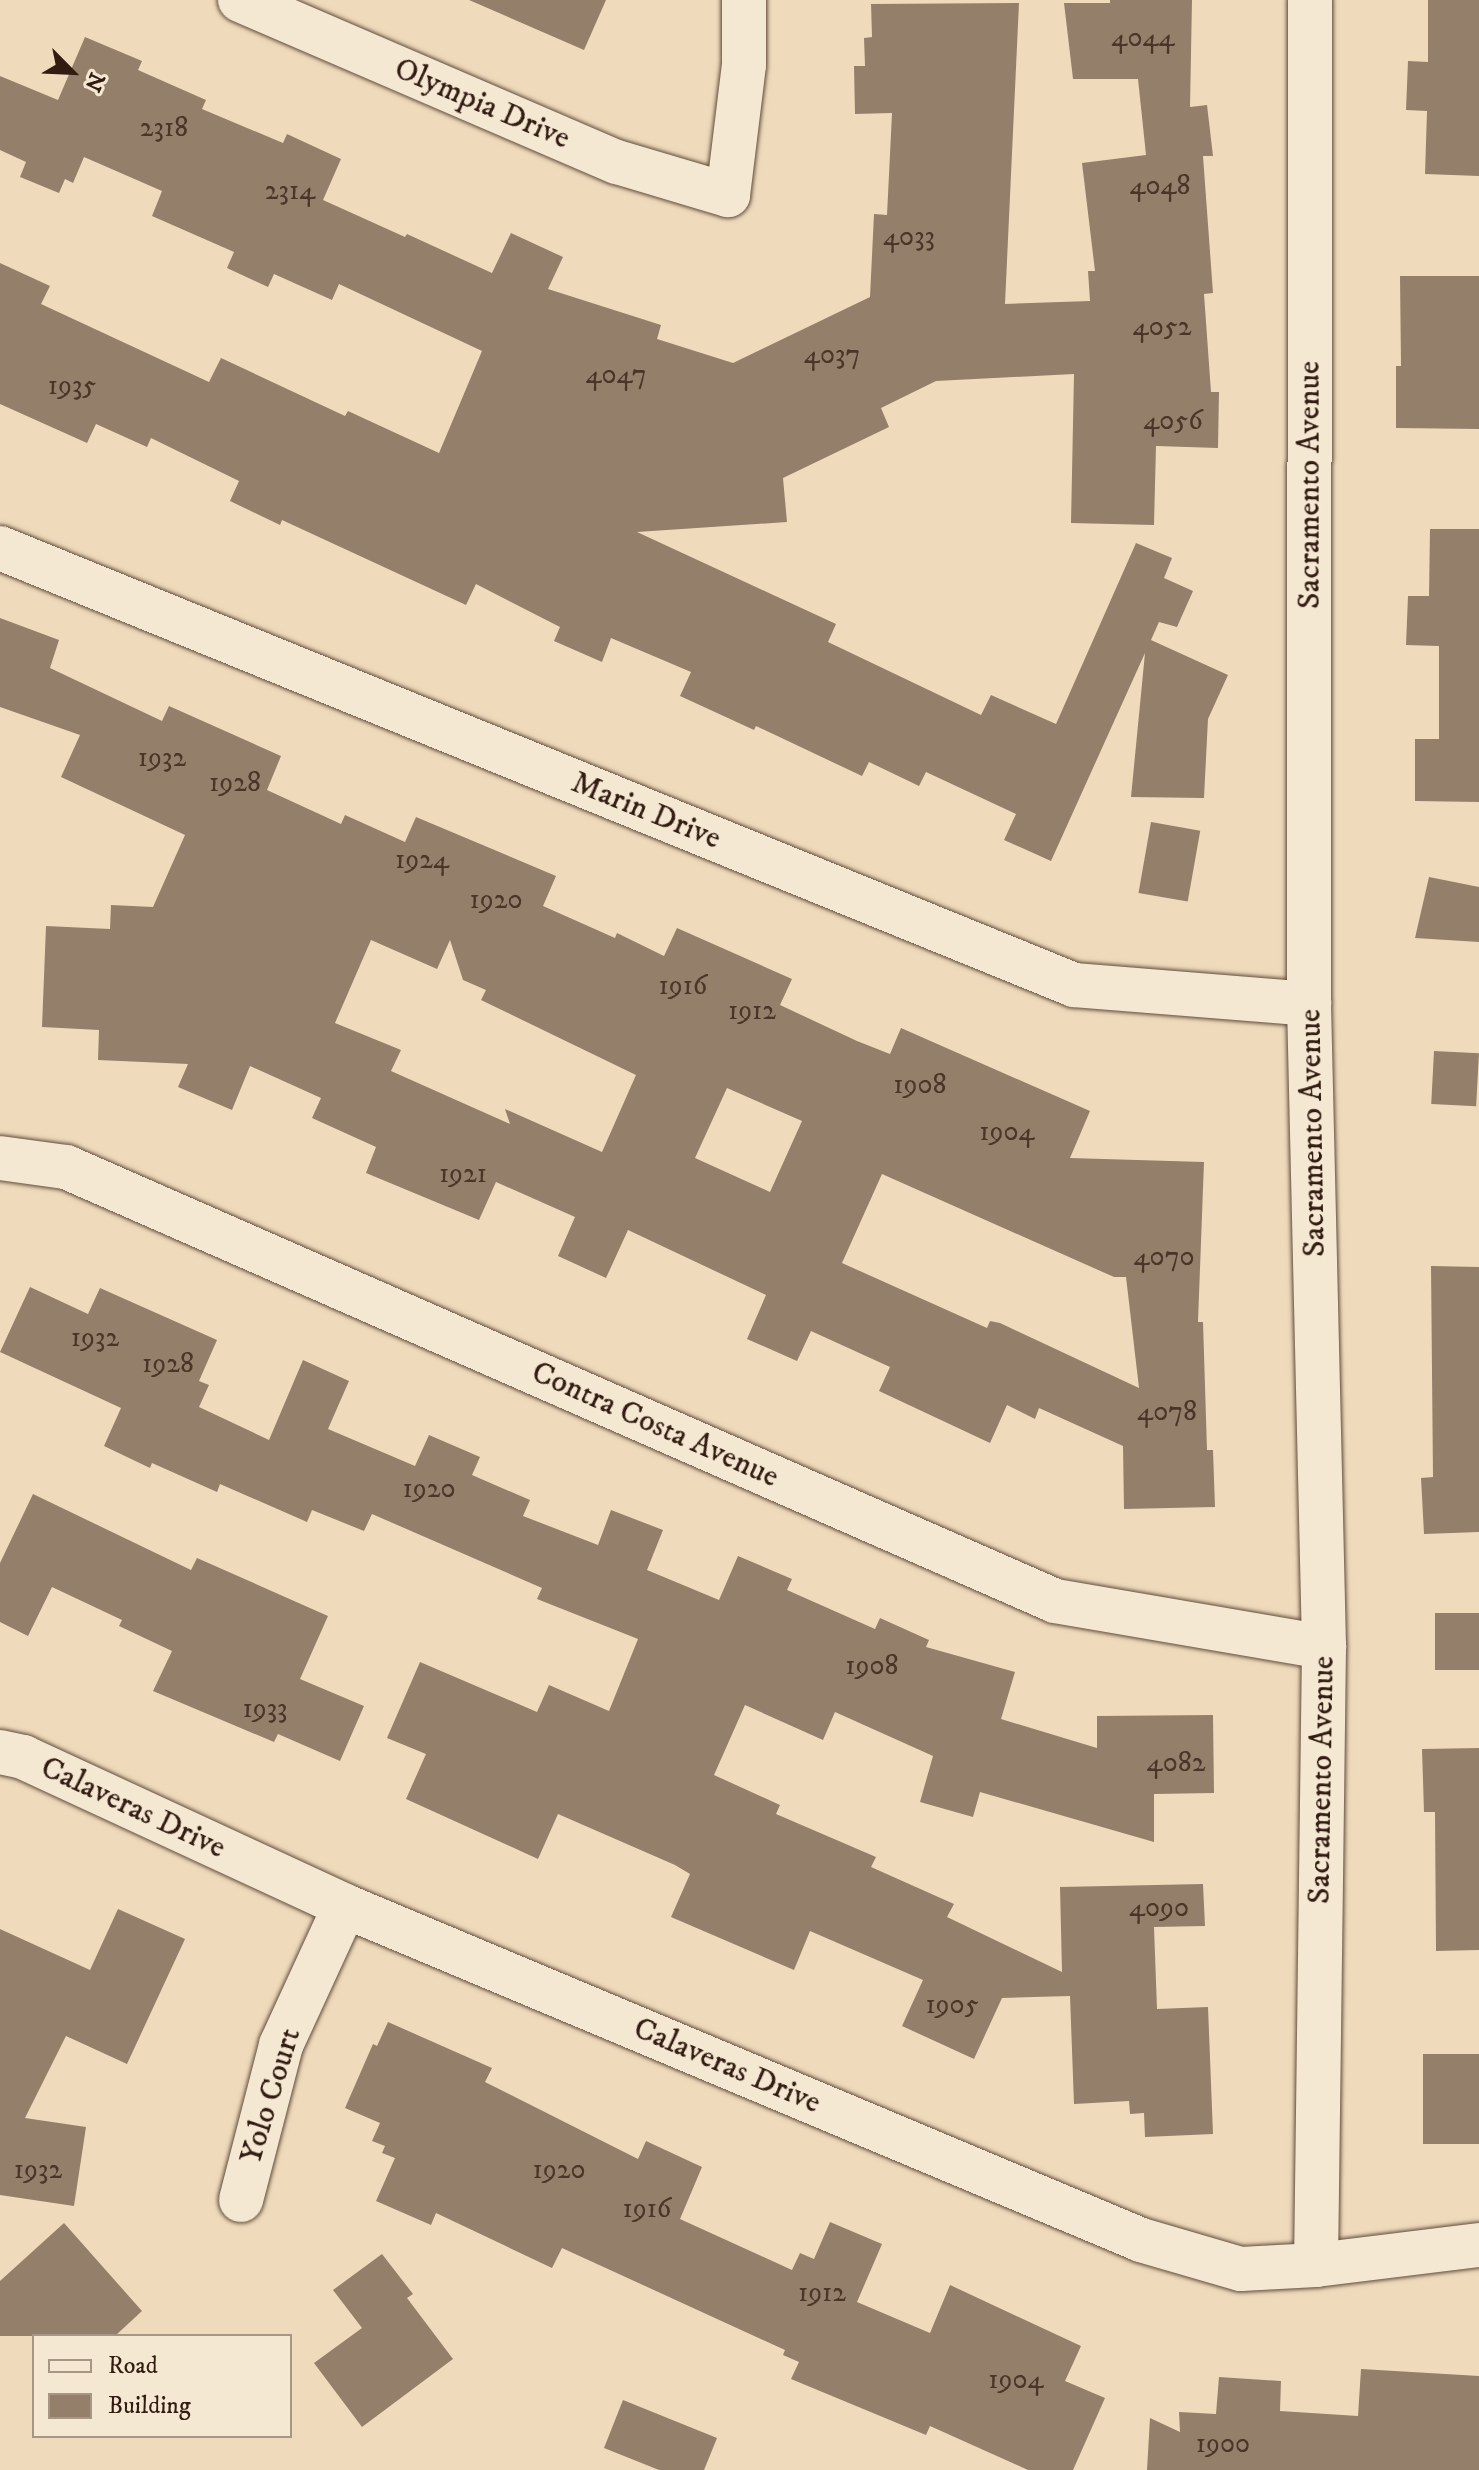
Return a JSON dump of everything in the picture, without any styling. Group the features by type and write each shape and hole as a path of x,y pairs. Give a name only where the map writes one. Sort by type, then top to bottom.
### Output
{"street":[{"name":"Olympia Drive","path":"240,0 617,162 728,195 744,65 744,0"},
{"name":"Sacramento Avenue","path":"1310,0 1309,1004 1324,1647 1316,2265"},
{"name":"Marin Drive","path":"0,548 1074,985 1309,1004"},
{"name":"Contra Costa Avenue","path":"0,1158 66,1167 1055,1601 1324,1647"},
{"name":"Calaveras Drive","path":"0,1752 23,1757 345,1906 1141,2240 1241,2269 1316,2265 1479,2245"},
{"name":"Yolo Court","path":"241,2200 281,2045 345,1906"}],"building":[{"path":"469,0 606,0 584,50"},
{"path":"1110,0 1192,0 1190,107 1207,105 1213,156 1203,156 1213,293 1204,294 1211,392 1219,392 1218,448 1156,446 1154,525 1071,523 1074,374 936,381 881,408 889,427 783,478 787,522 637,532 836,624 828,642 981,715 991,695 1056,724 1136,543 1172,558 1164,578 1193,591 1177,627 1159,622 1151,640 1228,675 1208,719 1204,798 1131,797 1145,653 1051,861 1004,840 1016,814 926,772 919,786 869,762 862,776 756,726 754,730 680,696 691,672 611,638 602,662 554,641 560,627 476,584 466,605 282,520 280,525 230,501 239,481 151,438 147,447 96,424 87,443 0,404 0,263 50,286 41,304 209,382 221,358 345,416 348,411 439,453 482,351 339,284 332,300 274,274 268,287 227,268 234,252 152,216 162,191 84,157 73,183 65,179 59,193 20,177 26,162 0,150 0,76 58,100 85,37 142,61 138,70 206,100 202,109 283,143 287,134 341,159 323,200 492,273 511,233 563,257 548,289 661,325 657,339 733,363 870,297 874,214 887,215 892,113 855,114 854,66 865,66 864,38 872,37 871,4 1019,3 1005,304 1090,301 1088,271 1095,271 1082,163 1146,155 1138,79 1073,79 1064,3 1110,3"},
{"path":"1428,0 1479,0 1479,176 1425,174 1427,111 1406,110 1408,61 1428,62"},
{"path":"1400,276 1479,276 1479,429 1396,428 1396,366 1401,366"},
{"path":"1430,529 1479,529 1479,802 1415,801 1415,739 1439,739 1439,646 1406,645 1408,596 1429,596"},
{"path":"0,618 59,640 50,668 162,721 169,706 281,756 267,790 341,824 345,815 405,842 416,817 556,876 543,906 615,938 617,933 664,956 677,928 792,979 780,1005 857,1041 890,1054 901,1028 1090,1111 1070,1158 1204,1162 1198,1322 1203,1322 1207,1450 1213,1450 1215,1507 1124,1509 1123,1446 1039,1408 1035,1419 1007,1405 990,1443 879,1391 890,1367 811,1331 797,1361 747,1339 766,1295 628,1230 606,1278 558,1256 575,1217 496,1182 479,1220 366,1173 376,1147 312,1118 321,1098 250,1066 232,1110 178,1087 188,1064 98,1060 99,1030 42,1027 46,926 110,929 111,905 153,907 185,835 61,777 80,735 0,707","holes":["371,940 437,969 450,940 463,980 486,990 481,1000 636,1075 602,1152 505,1109 510,1124 391,1071 401,1050 335,1023","727,1088 802,1121 770,1192 695,1158","882,1174 1114,1277 1126,1277 1139,1388 1000,1323 990,1321 987,1328 842,1263"]},
{"path":"1151,822 1200,831 1188,902 1138,893"},
{"path":"1429,877 1479,887 1479,942 1415,938"},
{"path":"1434,1051 1479,1053 1476,1106 1431,1104"},
{"path":"1431,1266 1479,1267 1479,1532 1424,1534 1421,1478 1433,1477"},
{"path":"30,1287 88,1314 100,1288 217,1340 199,1381 209,1385 199,1407 269,1440 303,1360 349,1381 328,1429 415,1466 429,1435 480,1457 472,1475 530,1500 523,1516 598,1545 611,1510 663,1530 647,1570 719,1600 738,1556 792,1579 787,1590 875,1629 880,1618 929,1640 926,1647 1015,1672 1001,1719 1097,1748 1097,1716 1213,1715 1214,1793 1154,1794 1154,1842 980,1792 973,1817 920,1802 933,1756 835,1712 823,1740 745,1705 714,1775 780,1805 776,1814 876,1857 871,1867 954,1904 947,1917 1062,1972 1060,1887 1203,1884 1205,1926 1154,1927 1157,2009 1208,2007 1213,2134 1145,2137 1144,2113 1130,2114 1129,2101 1074,2104 1070,1996 1002,1998 974,2059 902,2026 923,1980 810,1931 794,1970 671,1917 690,1874 675,1865 558,1814 538,1859 406,1799 426,1754 387,1738 420,1662 537,1712 549,1685 609,1711 638,1639 537,1599 542,1588 372,1514 364,1531 312,1510 307,1522 220,1484 217,1492 152,1463 150,1468 104,1446 121,1408 0,1352"},
{"path":"33,1494 191,1570 197,1558 328,1616 300,1679 364,1706 340,1761 278,1734 274,1742 153,1691 172,1651 119,1626 122,1620 52,1587 28,1636 0,1622 0,1563"},
{"path":"1435,1613 1479,1613 1479,1670 1435,1670"},
{"path":"1479,1748 1479,1950 1436,1951 1435,1812 1424,1812 1422,1749"},
{"path":"118,1909 185,1939 127,2064 66,2036 25,2118 86,2127 74,2206 0,2195 0,1929 90,1970"},
{"path":"388,2022 492,2068 485,2082 638,2159 646,2141 702,2167 680,2219 792,2270 800,2253 814,2259 830,2222 882,2244 857,2302 930,2333 950,2285 1081,2346 1065,2381 1105,2398 1073,2470 1028,2470 930,2426 926,2435 791,2379 799,2362 783,2355 785,2350 562,2248 552,2268 436,2213 431,2225 376,2201 395,2158 382,2153 385,2146 372,2141 380,2123 345,2108 373,2044 377,2046"},
{"path":"1423,2054 1479,2054 1479,2144 1423,2144"},
{"path":"64,2223 142,2311 117,2334 0,2336 0,2281"},
{"path":"382,2254 413,2294 407,2298 453,2359 362,2427 314,2363 362,2328 333,2290"},
{"path":"1361,2369 1479,2376 1479,2470 1147,2470 1150,2418 1180,2432 1179,2412 1216,2414 1219,2377 1281,2381 1280,2411 1358,2416"},
{"path":"623,2400 717,2438 704,2470 659,2470 604,2448"}]}
